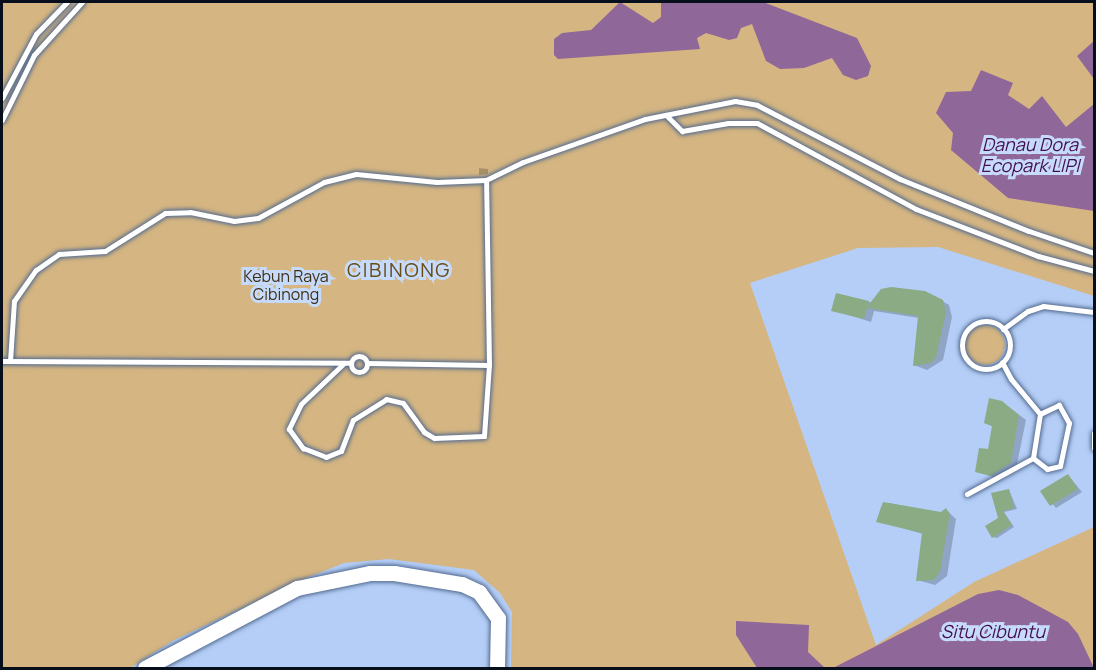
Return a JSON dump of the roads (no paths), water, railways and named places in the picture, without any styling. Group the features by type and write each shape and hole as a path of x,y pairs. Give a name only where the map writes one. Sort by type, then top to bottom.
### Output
{"street":[{"path":"145,669 297,588 370,573 394,573 462,584 479,592 498,618 497,669"}],"lane":[{"path":"2,98 36,34 67,2"},
{"path":"2,120 34,55 82,2"},
{"path":"10,361 14,301 36,270 59,254 105,251 165,213 190,212 234,220 258,218 324,182 356,174 437,182 486,180 619,127 735,101 757,105 900,179 1029,231 1095,252"},
{"path":"666,115 682,131 728,123 757,123 842,173 916,209 1038,256 1095,271"},
{"path":"343,364 302,404 289,429 303,448 326,457 340,451 353,420 386,399 403,403 424,432 434,438 484,436 489,365 486,180"},
{"path":"1003,329 1028,310 1043,306 1095,312"},
{"path":"989,321 1003,329 1009,346 1002,362 993,368 977,367 968,361 962,347 966,332 973,324 989,321"},
{"path":"2,361 343,364 350,363 357,356 367,363 489,365"},
{"path":"1002,362 1011,380 1041,414"},
{"path":"350,363 359,372 367,363"},
{"path":"1033,459 1047,470 1060,466 1069,423 1059,405 1041,414"},
{"path":"1033,459 1041,414"},
{"path":"1094,448 1095,433"},
{"path":"967,494 1033,459"}],"water":[{"path":"620,2 653,23 661,17 661,2 763,2 857,38 871,66 868,76 856,80 843,75 832,58 804,68 780,69 766,61 752,24 741,28 737,38 729,40 706,33 697,38 700,49 558,59 554,55 554,39 562,33 591,30"},
{"path":"1094,41 1094,79 1077,56"},
{"name":"Danau Dora Ecopark LIPI","path":"981,70 1013,83 1008,95 1029,109 1042,96 1066,127 1094,104 1094,211 1008,198 951,150 953,133 936,113 946,92 971,91"},
{"name":"Situ Cibuntu","path":"999,590 1018,595 1068,622 1078,634 1094,668 833,668 978,594"},
{"path":"736,621 809,625 808,652 825,668 757,668 736,635"}],"district":[{"name":"CIBINONG","path":"399,269"}],"park label":[{"name":"Kebun Raya Cibinong","path":"286,285"}]}
